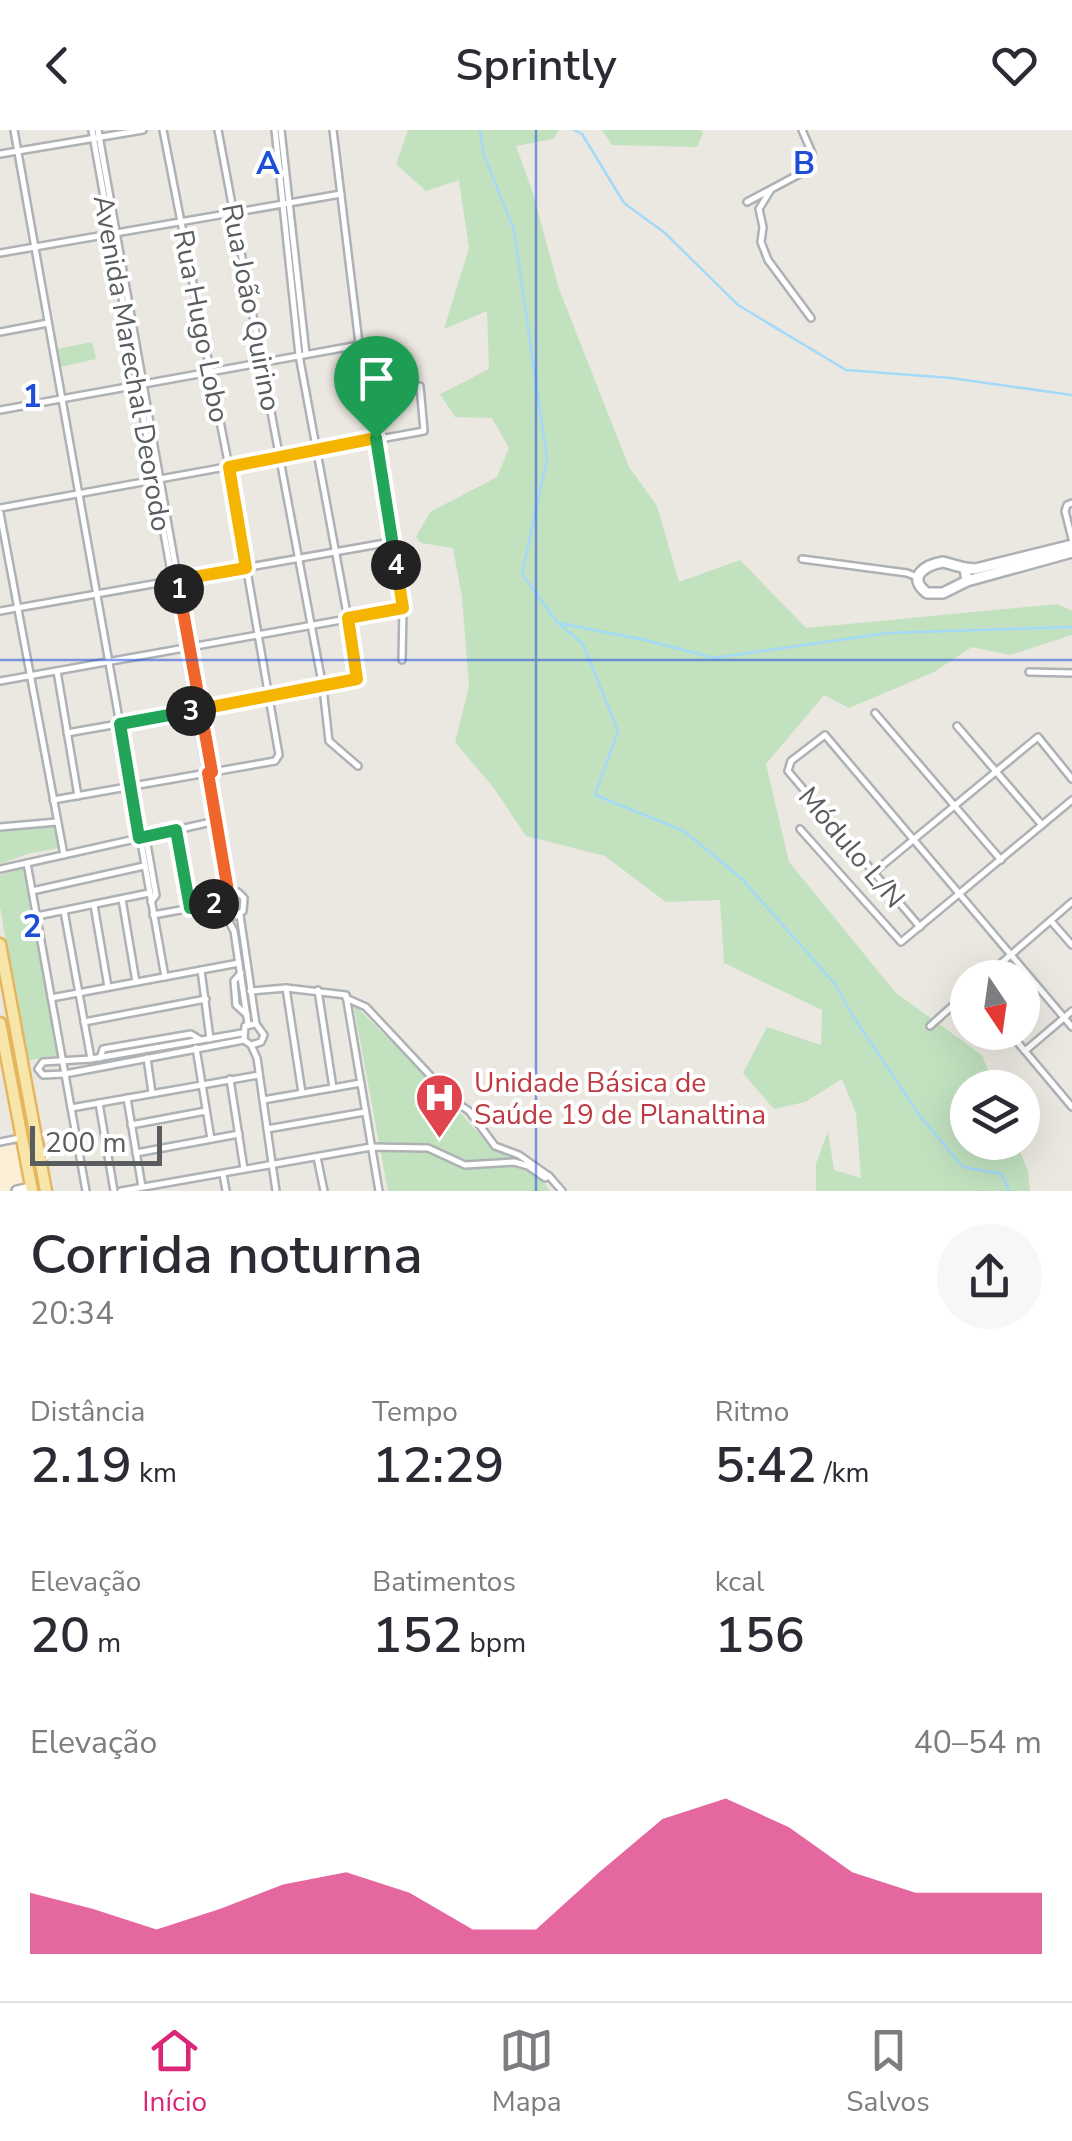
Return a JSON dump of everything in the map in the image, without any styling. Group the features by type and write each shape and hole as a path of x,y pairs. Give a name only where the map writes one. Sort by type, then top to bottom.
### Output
{"main road":[{"path":"0,944 46,1191"},
{"path":"1,1029 12,1038 16,1032"},
{"path":"1,1029 4,1069 31,1190"},
{"path":"5,1052 11,1043 18,1048"}],"street":[{"path":"14,130 140,840 156,895 151,902"},
{"path":"0,154 96,134 143,130"},
{"name":"Rua Hugo Lobo","path":"163,130 229,467 278,759 210,772"},
{"name":"Rua João Quirino","path":"218,130 323,688 329,741 358,766"},
{"path":"66,732 357,679 302,354 278,130"},
{"path":"333,130 359,345 403,608 402,660"},
{"path":"747,202 810,166 812,153 802,130"},
{"name":"Avenida Marechal Deorodo","path":"96,134 231,891"},
{"path":"770,192 759,209 764,227 761,246 811,318"},
{"path":"0,253 341,194"},
{"path":"0,332 48,323"},
{"path":"0,410 359,345"},
{"path":"64,855 0,510 424,431 420,386"},
{"path":"802,559 907,573 916,578 922,590 933,594 1072,545 1065,511 1072,504"},
{"path":"0,611 392,542"},
{"path":"916,578 930,564 943,562 975,569 1026,561"},
{"path":"965,568 967,580"},
{"path":"0,681 403,608"},
{"path":"56,670 78,796"},
{"path":"1029,672 1072,673"},
{"path":"874,712 1000,860"},
{"path":"957,726 1042,825"},
{"name":"Módulo L/N","path":"914,838 825,735 788,765 788,771 920,926"},
{"path":"873,872 1038,738 1072,779"},
{"path":"53,800 210,772"},
{"name":"Avenida Marechal Deorodo","path":"210,772 231,891"},
{"path":"800,830 900,942 1072,800"},
{"path":"0,869 216,821"},
{"path":"0,827 56,822"},
{"path":"176,830 190,908"},
{"path":"914,838 1072,1027"},
{"path":"145,852 144,866 165,977"},
{"path":"28,863 86,1191"},
{"path":"32,890 144,866"},
{"path":"153,915 219,903 231,891 244,898 245,907 240,914 252,1024 243,1036 196,1048 65,1074 43,1075 38,1069 43,1062 91,1060 100,1058 103,1050 191,1034 202,1040 243,1036"},
{"path":"37,916 150,893"},
{"path":"122,899 136,982"},
{"path":"1003,960 1072,902"},
{"path":"219,903 227,916 239,963 247,1016 263,1031 257,1058"},
{"path":"94,905 108,987"},
{"path":"64,911 91,1060"},
{"path":"227,916 240,914"},
{"path":"1050,920 1072,945"},
{"path":"51,998 239,963"},
{"path":"201,970 210,1039"},
{"path":"286,988 302,1093"},
{"path":"250,991 318,990 346,996 366,1007 454,1101 469,1111 495,1146 520,1155 562,1191"},
{"path":"318,990 333,1088"},
{"path":"346,996 379,1191"},
{"path":"84,1022 206,1000"},
{"path":"930,1026 950,1008"},
{"path":"1072,1011 1025,1051 1072,1107"},
{"path":"243,1036 257,1058 276,1191"},
{"path":"251,1044 260,1042"},
{"path":"196,1048 211,1139"},
{"path":"146,1058 152,1093"},
{"path":"71,1108 260,1074"},
{"path":"230,1079 244,1170"},
{"path":"263,1100 361,1083"},
{"path":"127,1098 142,1187"},
{"path":"99,1103 117,1191 371,1147 428,1148 465,1164 514,1162 545,1178 549,1176"},
{"path":"132,1125 206,1111"},
{"path":"267,1129 366,1112"},
{"path":"136,1153 239,1134"},
{"path":"0,1142 20,1138"},
{"path":"317,1157 324,1191"},
{"path":"223,1173 226,1191"},
{"path":"176,1182 178,1191"},
{"path":"17,1191 31,1190"}],"shaded area":[{"path":"17,1136 28,1191 0,1191 0,1139"}],"green space":[{"path":"408,130 559,130 553,139 516,146 559,289 629,467 657,506 679,582 740,560 806,628 1057,604 1072,611 1072,635 1010,655 972,647 934,672 849,708 824,695 766,764 789,862 896,993 950,1032 950,1050 975,1050 982,1055 988,1070 950,1070 950,1160 1024,1160 1030,1191 816,1191 816,1164 828,1131 834,1170 861,1178 856,1113 842,1079 805,1102 774,1109 743,1073 767,1027 821,1045 822,1010 724,963 720,900 666,902 605,856 526,836 494,788 455,742 469,686 462,597 453,548 421,543 416,537 430,512 497,477 509,448 492,418 455,417 440,394 489,369 487,311 444,329 469,248 459,180 426,191 396,164"},
{"path":"602,130 702,130 703,134 697,147 612,145"},
{"path":"92,342 96,359 60,367 57,349"},
{"path":"53,826 59,848 0,864 0,830"},
{"path":"25,868 59,1055 26,1061 0,907 0,875"},
{"path":"353,1003 487,1143 541,1179 550,1191 388,1191"}],"waterway":[{"path":"480,130 484,155 514,230 547,459 522,574 557,622 583,644 618,731 595,795 684,831 742,879 835,984 920,1116 963,1167 1002,1174 1009,1191"},
{"path":"574,130 582,134 624,203 665,233 738,305 846,370 951,378 1072,395"},
{"path":"558,623 714,658 888,633 1072,627"}],"place":[{"name":"Unidade Básica de Saúde 19 de Planaltina","path":"439,1140"}],"route":[{"path":"376,438 229,467 246,568 177,580 202,709 212,772 208,773 228,891 219,903 190,908 176,830 139,838 120,724 202,709 323,688 357,679 348,618 403,608 376,438"}]}
